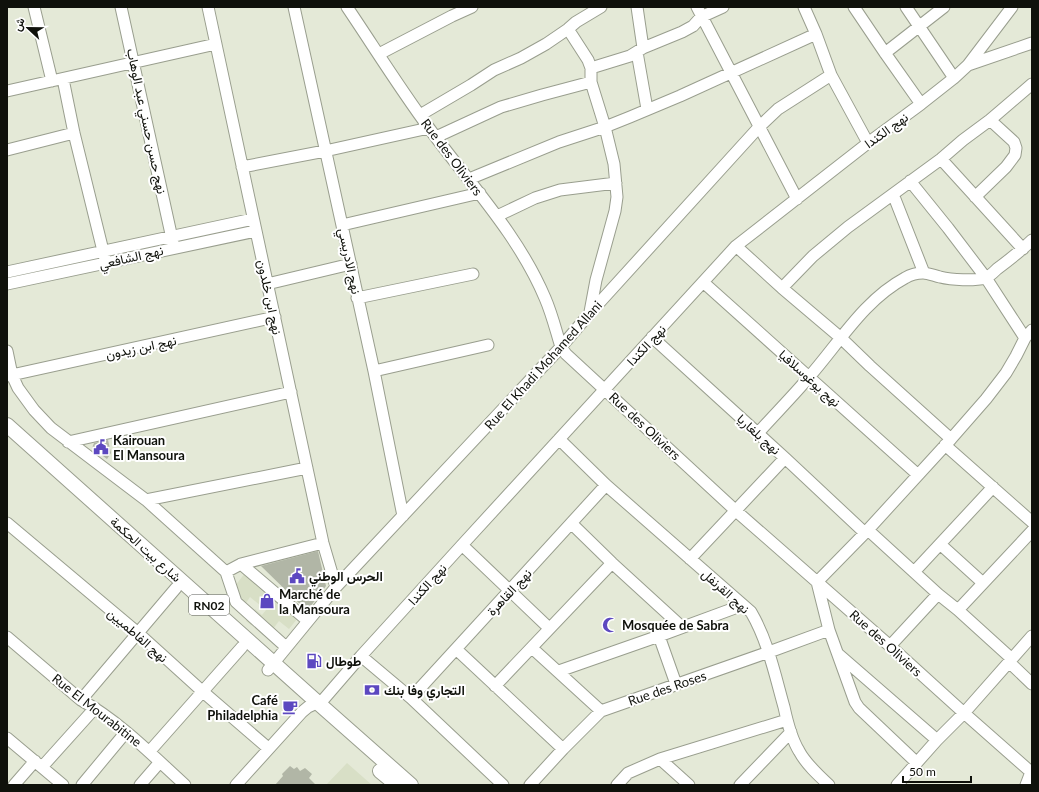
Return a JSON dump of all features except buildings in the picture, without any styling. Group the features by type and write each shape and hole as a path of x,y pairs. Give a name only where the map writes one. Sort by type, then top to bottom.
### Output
{"main road":[{"name":"شارع بيت الحكمة","path":"7,425 270,666 313,704 412,785"},
{"name":"شارع بيت الحكمة","path":"7,437 242,647 270,666"},
{"name":"شارع بيت الحكمة","path":"313,704 397,785"}],"street":[{"path":"34,7 52,81"},
{"name":"نهج حسن حسني عبد الوهاب","path":"121,7 174,248"},
{"name":"نهج ابن خلدون","path":"209,7 323,543 336,587"},
{"name":"نهج الادريسي","path":"294,7 374,371 403,516"},
{"name":"Rue des Oliviers","path":"347,7 429,128 497,216 519,248 542,291 561,347 566,354 735,510 1032,773"},
{"path":"379,54 472,7"},
{"path":"420,115 494,70 521,58 601,7"},
{"path":"637,7 640,50 647,109"},
{"path":"699,12 723,7"},
{"path":"804,7 831,75 868,143"},
{"path":"854,7 884,53 921,104"},
{"path":"906,7 954,78"},
{"path":"884,53 944,7"},
{"path":"968,65 1012,7"},
{"path":"591,68 630,56 640,50 682,32 693,26 699,12"},
{"path":"699,12 797,199"},
{"path":"568,29 588,60 591,68 591,82 605,127 614,164 616,183 617,197 615,211 596,280 590,313"},
{"path":"469,180 559,142 605,127 732,73 816,34"},
{"name":"نهج الكندا","path":"236,785 302,712 313,704 323,700 361,656 736,246 868,143 921,104 968,65 1032,43"},
{"path":"7,91 216,44"},
{"name":"Rue El Khadi Mohamed Allani","path":"270,666 336,587 561,347 759,127 778,109 831,75"},
{"path":"63,79 74,133 106,263"},
{"path":"436,137 501,107 591,82"},
{"path":"782,288 813,256 848,227 941,159 1032,84"},
{"path":"976,197 1006,167 1015,155 1016,148 1014,142 990,120"},
{"path":"242,167 325,151 429,128"},
{"path":"7,150 74,133"},
{"path":"941,159 1023,249"},
{"path":"910,181 948,228 1028,334 1006,373 986,399 866,531 817,582 829,630 855,702 859,708 917,763"},
{"path":"497,216 535,198 560,190 616,183"},
{"path":"342,225 480,194"},
{"path":"893,194 924,272"},
{"name":"نهج الشافعي","path":"7,272 253,218"},
{"name":"نهج الشافعي","path":"7,284 256,231"},
{"path":"758,433 809,378 857,318 880,296 906,278 924,272 954,280 986,278 1023,249 1032,240"},
{"path":"736,246 782,288 842,338 994,487 1032,522"},
{"path":"268,284 350,264"},
{"path":"358,298 473,274"},
{"name":"نهج يوغوسلافيا","path":"703,282 917,474"},
{"name":"نهج ابن زيدون","path":"10,375 275,317"},
{"name":"نهج بلغاريا","path":"652,337 866,531 958,610 1010,660 1032,684"},
{"path":"374,371 488,344"},
{"path":"7,351 10,375 34,410 51,428 68,442 146,500 226,572 236,602 286,647"},
{"path":"68,442 291,392"},
{"name":"نهج القرنفل","path":"559,439 606,485 751,612 758,624 769,652 787,720 798,749 816,781 829,785"},
{"path":"690,559 785,458"},
{"path":"146,500 307,468"},
{"name":"نهج القاهرة","path":"411,698 510,592 606,485"},
{"path":"914,572 994,487"},
{"name":"نهج الفاطميين","path":"7,523 138,633 202,692 268,748"},
{"path":"572,524 682,627"},
{"path":"958,610 1032,531"},
{"path":"226,572 241,564 323,543"},
{"path":"940,544 983,583"},
{"path":"462,545 549,628"},
{"path":"495,686 612,563"},
{"path":"241,564 308,621"},
{"path":"82,700 176,588"},
{"path":"890,646 938,594"},
{"path":"558,671 743,605"},
{"name":"Rue des Roses","path":"530,785 601,711 829,630"},
{"path":"659,636 676,684"},
{"path":"897,785 937,740 964,713 1032,636"},
{"name":"Rue El Mourabitine","path":"7,637 82,700 126,732 185,785"},
{"path":"149,752 242,647"},
{"path":"532,648 601,711"},
{"path":"456,649 563,749"},
{"path":"837,653 937,740"},
{"path":"361,656 411,698 503,785"},
{"path":"14,785 38,764 95,708"},
{"path":"617,785 628,773 660,759 787,720"},
{"path":"82,785 126,732"},
{"path":"740,785 791,732"},
{"path":"7,738 63,785"},
{"path":"660,759 688,785"},
{"path":"140,785 160,762"},
{"path":"1026,785 1032,773"}],"shaded area":[{"name":"Marché de la Mansoura","path":"245,573 296,615 297,619 289,629 279,621 273,629 267,622 261,628 254,623 251,625 246,621 255,609 262,615 266,610 250,597 244,606 233,597 239,590 235,586"},
{"path":"347,763 372,785 326,785"}],"place":[{"name":"Kairouan El Mansoura","path":"101,447"},
{"name":"الحرس الوطني","path":"297,576"},
{"name":"Marché de la Mansoura","path":"267,601"},
{"name":"Mosquée de Sabra","path":"610,625"},
{"name":"طوطال","path":"314,661"},
{"name":"التجاري وفا بنك","path":"372,690"},
{"name":"Café Philadelphia","path":"290,707"}]}
